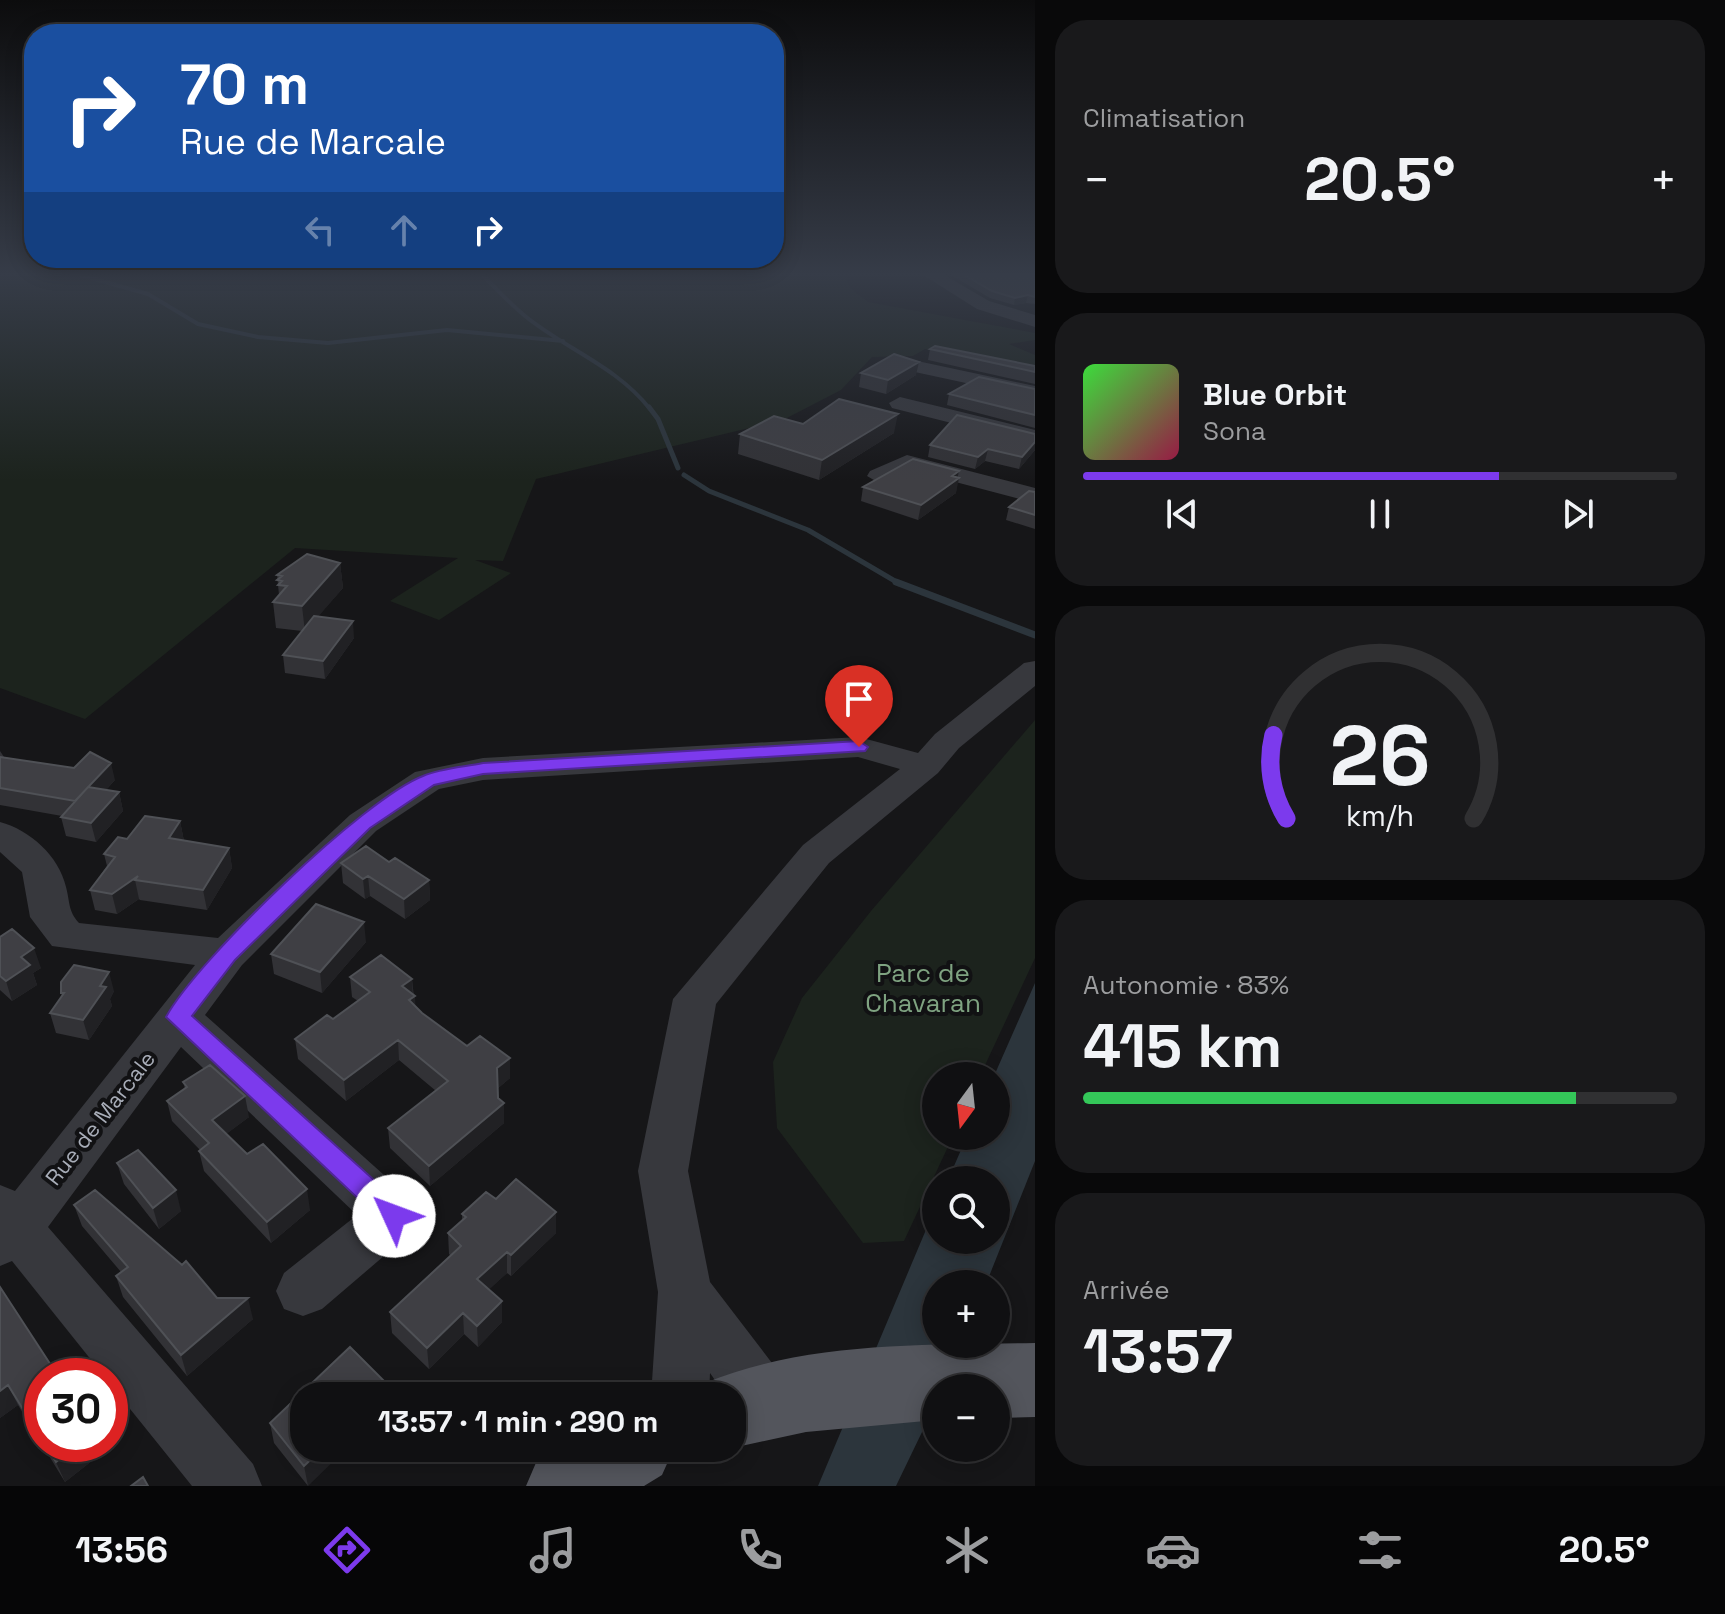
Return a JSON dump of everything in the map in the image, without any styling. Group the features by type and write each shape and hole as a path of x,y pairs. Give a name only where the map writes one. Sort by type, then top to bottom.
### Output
{"main road":[{"path":"760,1403 945,1382 1035,1380"},
{"path":"566,1486 610,1462"}],"street":[{"path":"908,365 1035,392"},
{"path":"916,402 1035,437"},
{"path":"879,476 907,462 1035,496"},
{"path":"681,1382 685,1292 663,1171 695,999 816,854 926,766 947,741 1035,670"},
{"name":"Rue de Marcale","path":"6,1226 227,954 363,823 428,780 483,769 859,747 926,766"},
{"path":"0,834 32,855 48,882 50,917 67,936 227,954"},
{"path":"178,1017 394,1216 303,1291"},
{"path":"6,1226 231,1486"},
{"path":"685,1292 760,1403"}],"green space":[{"path":"0,342 1020,342 1009,344 1035,355 1035,373 925,349 913,356 872,357 841,390 783,420 536,479 503,561 475,560 511,573 439,620 390,601 458,558 295,548 85,719 0,688"},
{"name":"Parc de Chavaran","path":"1035,720 1035,958 987,1062 922,1062 922,1150 946,1150 939,1166 922,1166 922,1202 904,1241 863,1243 777,1128 773,1062 802,998 871,911"}],"shaded area":[{"path":"1035,983 1035,1161 1010,1224 1010,1166 954,1166 961,1150 1010,1150 1010,1062 1000,1062"},
{"path":"922,1239 922,1254 998,1254 992,1270 922,1270 922,1358 956,1358 945,1374 922,1374 922,1432 896,1486 818,1486"}],"building":[{"path":"935,346 1035,366 1035,372 930,349"},
{"path":"894,354 919,362 888,380 861,373"},
{"path":"979,377 1035,389 1035,415 949,394"},
{"path":"839,399 898,414 822,460 740,434 774,416 803,424"},
{"path":"957,415 1035,434 1035,442 1022,457 988,449 978,457 930,445"},
{"path":"913,459 959,471 952,476 959,478 921,505 863,487"},
{"path":"1029,491 1035,492 1035,515 1009,507"},
{"path":"307,554 340,563 302,606 273,602 287,586 278,585 282,581 277,580 282,576 277,575"},
{"path":"314,616 353,621 323,661 283,655"},
{"path":"90,752 111,763 75,801 0,788 0,757 74,768"},
{"path":"88,787 119,792 91,823 61,817"},
{"path":"145,816 180,821 169,838 229,848 203,890 135,880 138,876 112,894 90,890 115,857 104,854 118,837 127,839"},
{"path":"366,846 389,862 395,858 429,880 404,899 368,876 363,879 341,863"},
{"path":"316,904 364,922 320,972 271,954"},
{"path":"12,929 34,948 21,957 30,965 6,981 0,976 0,937"},
{"path":"381,955 412,979 402,986 415,996 409,1000 422,1013 467,1046 480,1036 510,1058 497,1068 498,1098 504,1103 429,1166 388,1128 448,1081 398,1040 344,1080 295,1039 327,1015 333,1019 370,992 350,977"},
{"path":"74,965 109,972 100,986 106,987 83,1020 50,1013 64,993 61,993 61,982"},
{"path":"210,1065 245,1096 212,1120 247,1154 263,1144 307,1189 267,1222 199,1151 209,1143 167,1101 187,1087 183,1082"},
{"path":"138,1150 176,1190 153,1208 117,1163"},
{"path":"516,1179 556,1212 511,1255 507,1252 477,1279 502,1301 477,1326 463,1313 427,1348 390,1312 461,1246 448,1233 466,1217 462,1214 486,1192 496,1199"},
{"path":"95,1190 182,1265 186,1261 217,1298 248,1298 181,1355 116,1276 128,1267 74,1205"},
{"path":"0,1287 46,1358 24,1358 24,1411 8,1385 0,1391"},
{"path":"350,1347 385,1382 313,1382"},
{"path":"290,1404 290,1448 270,1423"},
{"path":"143,1477 148,1486 131,1486"}],"waterway":[{"path":"320,342 334,342"},
{"path":"564,342 622,381 650,409"},
{"path":"649,407 658,419 678,468"},
{"path":"684,475 709,491 808,530 898,583"},
{"path":"898,583 1035,635"}],"route":[{"path":"394,1216 178,1017 227,954 363,823 428,780 483,769 859,747"}]}
